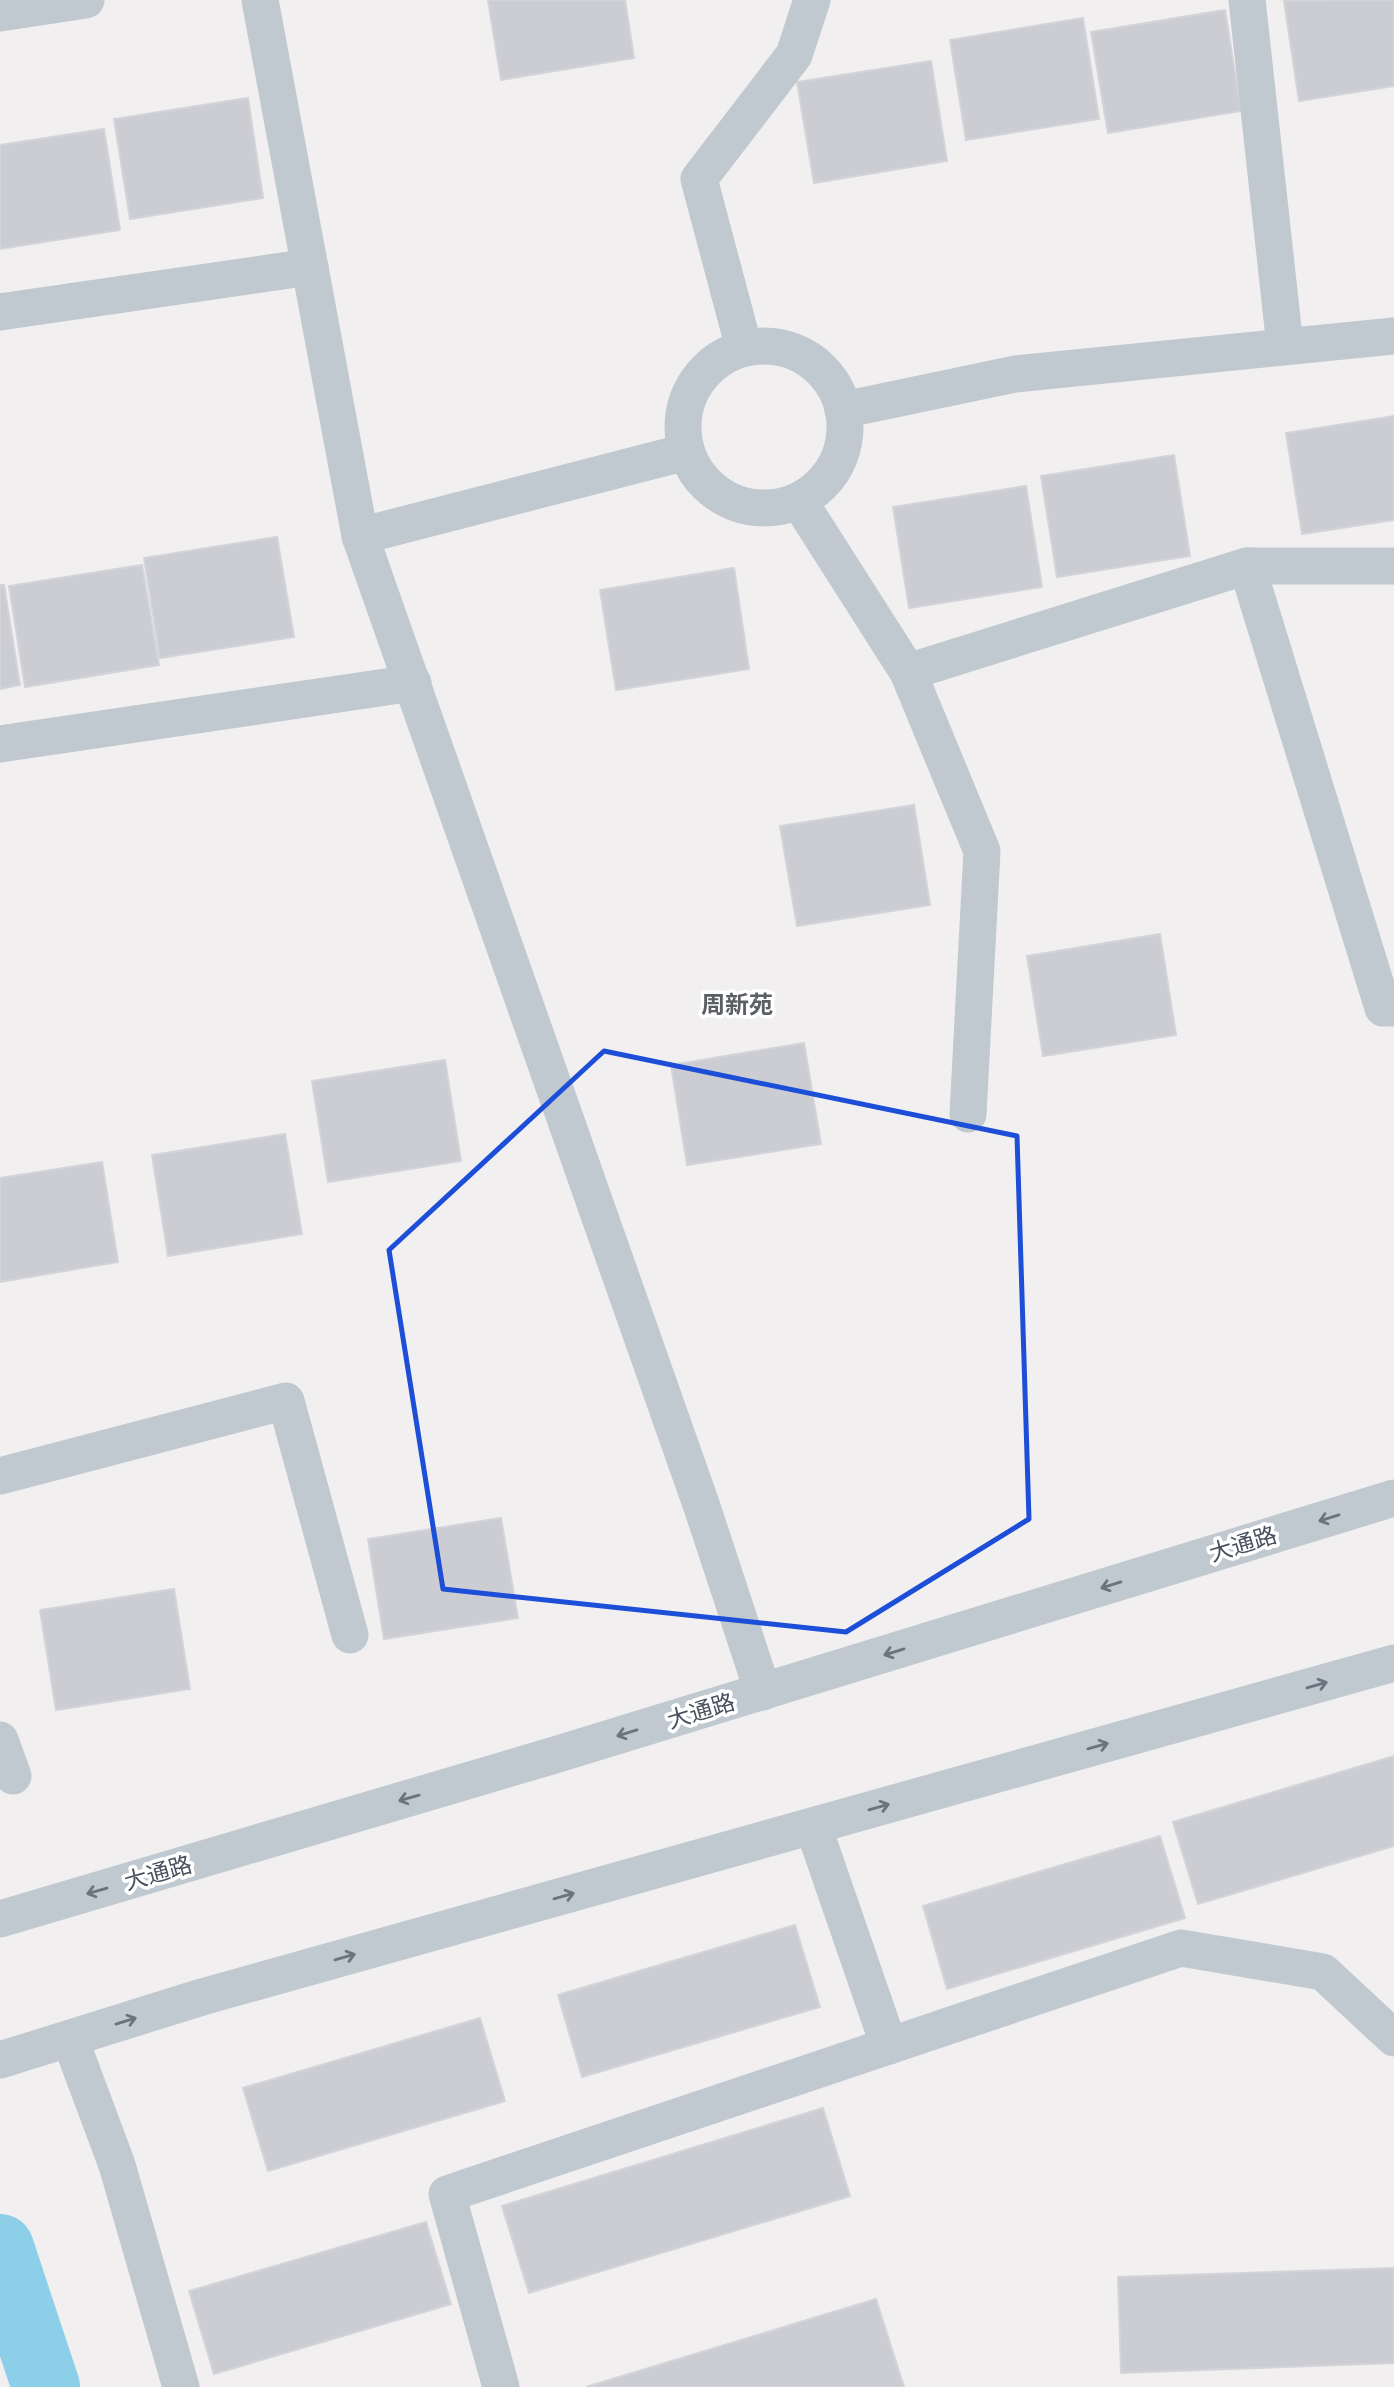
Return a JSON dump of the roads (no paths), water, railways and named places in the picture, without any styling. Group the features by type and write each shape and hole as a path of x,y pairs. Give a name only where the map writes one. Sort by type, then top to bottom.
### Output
{"street":[{"path":"0,13 86,0"},
{"path":"260,0 360,536 698,1494 763,1692"},
{"path":"744,348 699,179 793,55 812,0"},
{"path":"1247,0 1285,346"},
{"path":"0,312 310,267"},
{"path":"843,410 1015,374 1394,336"},
{"path":"770,347 795,353 817,366 834,386 843,410 845,436 838,462 822,484 799,501 772,508 744,506 719,496 699,476 686,452 682,425 688,397 701,375 721,359 744,348 770,347"},
{"path":"360,536 686,452"},
{"path":"799,501 908,672 982,851 968,1114"},
{"path":"908,672 1247,566 1394,566"},
{"path":"1247,566 1382,1008 1394,1008"},
{"path":"0,744 413,683"},
{"path":"0,1476 286,1401 350,1636"},
{"name":"大通路","path":"3,1918 763,1692 1394,1498"},
{"path":"0,2060 215,1994 1394,1663"},
{"path":"0,1740 13,1776"},
{"path":"813,1826 889,2046"},
{"path":"501,2387 447,2194 1181,1948 1323,1972 1394,2038"},
{"path":"54,2043 117,2165 181,2387"}],"waterway":[{"path":"0,2248 46,2387"}],"district":[{"name":"周新苑","path":"737,1005"}]}
